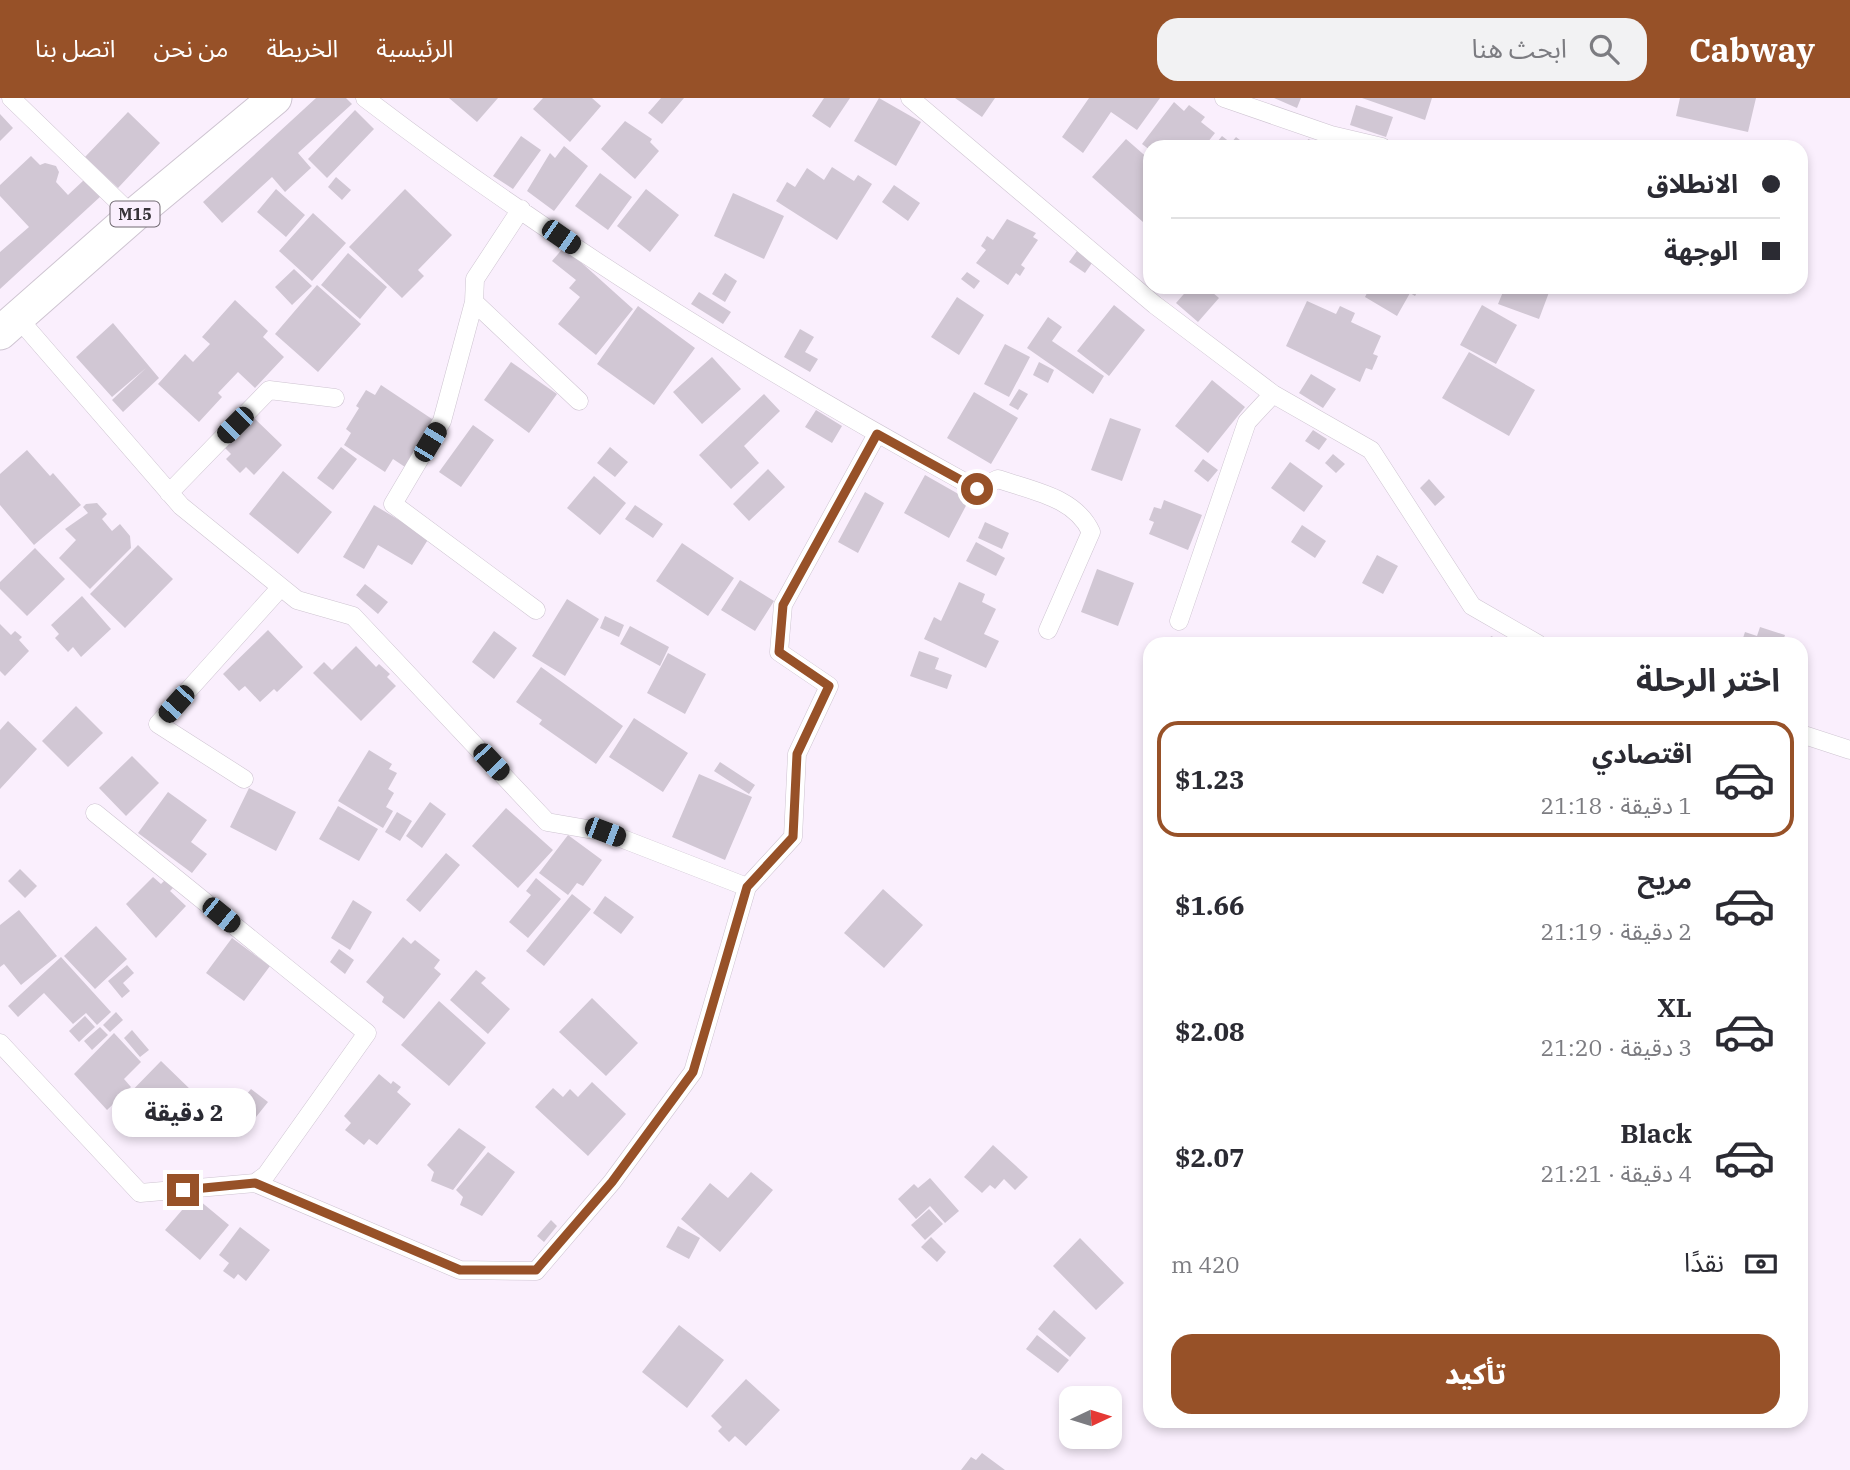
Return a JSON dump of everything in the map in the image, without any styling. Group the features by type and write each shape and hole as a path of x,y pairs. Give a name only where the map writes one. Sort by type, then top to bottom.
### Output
{"highway":[{"name":"M15","path":"9,326 133,216 275,98"}],"street":[{"path":"11,98 133,216"},
{"path":"365,98 433,150 602,265 877,434 977,489 998,479 1070,504 1083,515 1091,532 1048,630"},
{"path":"910,98 1155,305 1273,394 1371,450 1472,606 1526,637"},
{"path":"1224,98 1352,140"},
{"path":"521,209 475,279 474,302 442,421 393,504 536,610"},
{"path":"474,302 579,401"},
{"path":"9,326 169,493 297,600 353,616 547,822 605,832 747,887"},
{"path":"169,493 269,390 335,398"},
{"path":"1179,621 1247,422 1273,394"},
{"path":"0,1043 140,1193 255,1183 460,1270 536,1270 612,1182 693,1072 747,887 793,837 797,754 829,686 779,652 783,605 877,434"},
{"path":"244,779 158,724 281,587"},
{"path":"1808,736 1850,750"},
{"path":"95,813 367,1034 266,1175 255,1183"}],"building":[{"path":"316,98 346,98 352,104 298,153 311,168 285,192 272,177 222,223 203,202"},
{"path":"449,98 498,98 477,122"},
{"path":"543,98 592,98 601,106 570,142 533,109"},
{"path":"661,98 684,98 662,124 648,113"},
{"path":"824,98 850,98 830,128 812,116"},
{"path":"879,98 921,122 896,166 854,141"},
{"path":"955,98 995,98 982,117"},
{"path":"1089,98 1160,98 1137,130 1111,112 1083,153 1062,137"},
{"path":"1274,98 1301,98 1297,108"},
{"path":"1362,98 1432,98 1425,120"},
{"path":"1680,98 1756,98 1748,132 1676,116"},
{"path":"1174,102 1184,111 1189,105 1205,117 1201,122 1215,133 1210,140 1145,140"},
{"path":"1356,105 1393,117 1386,137 1350,125"},
{"path":"355,110 374,129 327,178 308,159"},
{"path":"128,112 160,143 118,188 85,157"},
{"path":"0,114 13,128 0,141"},
{"path":"625,121 652,139 650,142 659,151 635,179 601,149"},
{"path":"521,136 541,150 513,189 493,176"},
{"path":"1126,139 1143,154 1143,222 1092,177"},
{"path":"564,146 588,166 554,211 527,191 550,153 555,158"},
{"path":"31,156 40,165 45,163 56,166 59,172 56,182 68,195 85,179 101,196 0,289 0,252 29,227 0,196 0,185"},
{"path":"832,167 854,181 858,175 872,184 837,240 776,201 787,182 795,187 807,168 824,180"},
{"path":"600,173 632,197 608,230 575,206"},
{"path":"336,177 351,190 342,200 328,187"},
{"path":"894,185 920,203 908,221 882,202"},
{"path":"276,189 305,215 286,237 257,212"},
{"path":"405,189 452,235 418,270 424,276 402,298 349,247"},
{"path":"646,189 679,215 650,252 617,226"},
{"path":"733,193 784,216 764,259 714,236"},
{"path":"313,213 346,243 312,281 279,251"},
{"path":"1007,219 1036,233 1033,237 1038,240 1021,265 1025,268 1020,276 1016,273 1008,285 976,263 986,250 981,246 987,236 993,240"},
{"path":"564,247 633,309 596,355 558,324 580,297 569,288 576,280 552,261"},
{"path":"1077,251 1092,263 1085,273 1069,262"},
{"path":"348,253 387,287 360,319 321,285"},
{"path":"294,269 312,286 292,305 275,287"},
{"path":"967,272 980,281 974,289 961,279"},
{"path":"725,273 737,281 725,302 712,294"},
{"path":"317,285 361,324 318,372 275,334"},
{"path":"699,292 731,312 723,324 691,304"},
{"path":"1184,294 1214,294 1219,298 1198,322 1176,303"},
{"path":"1366,294 1409,294 1397,316 1365,297"},
{"path":"1502,294 1548,294 1539,319 1498,304"},
{"path":"957,297 984,315 959,355 931,337"},
{"path":"235,300 268,331 263,337 284,357 255,388 238,372 218,393 222,397 199,422 158,384 185,354 193,362 210,344 202,337"},
{"path":"1307,301 1336,314 1340,306 1355,313 1351,322 1381,336 1373,354 1378,356 1372,370 1366,368 1360,382 1286,346"},
{"path":"1114,305 1145,330 1109,376 1077,351"},
{"path":"1482,305 1517,325 1496,364 1460,345"},
{"path":"638,306 695,348 654,405 597,364"},
{"path":"1048,317 1062,327 1052,341 1104,376 1093,394 1027,348"},
{"path":"113,323 159,378 123,412 112,400 146,368 112,397 76,357"},
{"path":"800,329 814,337 805,352 818,359 810,372 784,357"},
{"path":"1005,344 1030,357 1009,397 984,384"},
{"path":"1469,352 1535,390 1509,436 1442,398"},
{"path":"712,357 741,389 702,424 673,392"},
{"path":"511,362 557,394 529,433 484,400"},
{"path":"1039,362 1054,370 1048,383 1033,375"},
{"path":"1311,374 1336,389 1323,408 1299,393"},
{"path":"1212,380 1245,407 1208,453 1175,426"},
{"path":"381,385 435,421 405,467 393,459 385,472 344,445 351,433 346,429 359,408 356,406 366,390 375,395"},
{"path":"1019,389 1028,394 1018,410 1009,405"},
{"path":"974,392 1018,418 991,464 947,438"},
{"path":"764,394 780,411 744,446 759,463 731,489 699,455"},
{"path":"816,410 842,426 832,443 805,427"},
{"path":"252,416 282,445 254,475 246,467 240,473 226,459 231,454 223,446"},
{"path":"1110,418 1141,429 1122,481 1091,470"},
{"path":"473,425 494,440 461,487 439,472"},
{"path":"1313,430 1327,439 1319,450 1305,441"},
{"path":"341,447 357,459 333,490 317,478"},
{"path":"610,447 628,462 615,477 597,463"},
{"path":"27,450 50,476 53,473 81,505 34,545 0,505 0,474"},
{"path":"1333,454 1345,464 1336,473 1325,463"},
{"path":"1203,459 1218,470 1208,482 1194,471"},
{"path":"1290,462 1323,486 1304,512 1271,488"},
{"path":"768,469 785,487 749,521 733,504"},
{"path":"283,471 332,512 298,554 249,514"},
{"path":"925,475 969,500 949,538 904,513"},
{"path":"594,476 626,503 600,535 567,508"},
{"path":"1429,479 1445,497 1435,506 1420,488"},
{"path":"865,492 884,503 858,553 838,542"},
{"path":"1164,500 1202,515 1188,550 1149,534 1154,522 1149,520 1154,507 1161,509"},
{"path":"97,503 107,514 102,519 112,531 120,524 130,536 131,548 90,589 59,558 76,540 65,529 88,513 83,507 86,504"},
{"path":"374,505 429,538 412,565 378,545 364,569 343,557"},
{"path":"635,505 663,524 653,538 625,519"},
{"path":"985,522 1009,533 1002,549 978,538"},
{"path":"1302,525 1326,541 1315,558 1291,542"},
{"path":"976,542 1005,558 996,576 966,561"},
{"path":"682,543 734,578 708,616 656,581"},
{"path":"138,545 173,579 125,628 90,594"},
{"path":"35,548 65,579 27,616 0,589 0,582"},
{"path":"1377,555 1398,566 1383,594 1362,583"},
{"path":"1097,569 1134,583 1118,626 1081,612"},
{"path":"740,580 774,601 755,631 721,610"},
{"path":"959,582 985,594 982,602 996,609 984,634 999,641 986,668 924,639 934,617 941,621"},
{"path":"365,584 388,602 378,614 356,595"},
{"path":"82,596 111,629 81,657 73,647 68,652 55,638 59,634 51,625"},
{"path":"567,599 599,619 565,676 532,656"},
{"path":"605,616 624,625 619,637 600,628"},
{"path":"0,624 11,635 15,631 22,637 19,640 29,651 5,676 0,671"},
{"path":"630,626 669,647 660,666 620,644"},
{"path":"1760,627 1785,635 1743,637 1745,632 1757,636"},
{"path":"268,630 303,667 277,692 274,689 260,702 245,686 239,691 223,674"},
{"path":"494,631 517,648 494,679 472,662"},
{"path":"356,646 376,667 379,664 390,674 387,677 396,686 361,721 313,673 324,662 332,670"},
{"path":"919,651 939,658 935,669 952,675 947,689 910,676"},
{"path":"668,653 706,674 685,714 647,693"},
{"path":"541,667 623,726 596,764 539,724 542,720 516,702"},
{"path":"76,706 103,733 68,767 42,741"},
{"path":"634,718 688,753 663,792 609,757"},
{"path":"8,721 37,749 0,789 0,730"},
{"path":"369,750 392,764 389,769 397,773 388,789 394,793 386,807 393,811 383,828 338,801"},
{"path":"132,756 159,783 126,816 99,788"},
{"path":"720,762 755,785 749,794 714,771"},
{"path":"699,774 752,797 725,860 672,837"},
{"path":"249,788 296,812 276,851 230,827"},
{"path":"168,792 207,820 191,842 207,854 192,873 138,833"},
{"path":"430,802 446,814 422,848 406,836"},
{"path":"338,806 378,829 359,861 319,839"},
{"path":"506,808 553,850 518,888 472,846"},
{"path":"397,812 412,821 400,841 385,832"},
{"path":"568,835 602,860 583,886 577,883 568,895 539,873"},
{"path":"446,853 460,865 420,912 406,900"},
{"path":"20,869 37,886 25,898 8,881"},
{"path":"153,877 161,884 165,880 173,888 170,891 186,906 156,938 126,904"},
{"path":"536,878 561,899 528,938 509,922 531,895 526,891"},
{"path":"883,889 923,925 884,968 844,933"},
{"path":"572,894 591,909 544,966 526,951"},
{"path":"605,896 634,917 621,934 593,913"},
{"path":"353,900 372,912 350,950 331,938"},
{"path":"19,910 57,956 21,985 4,964 0,967 0,925"},
{"path":"96,926 127,959 95,989 64,956"},
{"path":"403,937 411,944 415,940 440,960 434,968 441,974 404,1019 382,1002 384,997 366,982"},
{"path":"232,938 270,966 244,1001 206,973"},
{"path":"339,949 354,960 345,974 330,962"},
{"path":"61,957 111,1012 97,1025 86,1013 73,1024 44,993 18,1017 8,1006"},
{"path":"127,965 134,973 123,983 130,991 122,998 108,981"},
{"path":"476,970 486,978 481,983 510,1009 488,1034 450,1000"},
{"path":"592,998 638,1043 606,1076 559,1032"},
{"path":"439,1001 486,1043 449,1086 401,1045"},
{"path":"116,1012 123,1020 110,1032 103,1025"},
{"path":"85,1016 95,1027 79,1042 69,1031"},
{"path":"100,1027 108,1035 92,1050 84,1041"},
{"path":"132,1030 149,1050 140,1057 124,1038"},
{"path":"114,1033 141,1062 124,1079 131,1087 107,1110 74,1074"},
{"path":"161,1061 193,1092 153,1134 121,1102"},
{"path":"379,1074 391,1084 393,1081 401,1087 397,1092 411,1104 377,1145 369,1139 364,1145 345,1130 351,1123 344,1116"},
{"path":"592,1082 626,1114 588,1156 535,1107 553,1088 563,1097 570,1089 578,1097"},
{"path":"251,1089 268,1102 248,1127 231,1113"},
{"path":"459,1128 486,1147 453,1190 431,1181 434,1172 427,1165"},
{"path":"993,1145 1028,1177 1015,1190 1004,1179 995,1189 990,1185 982,1193 964,1177"},
{"path":"488,1152 515,1172 482,1216 460,1205 463,1197 456,1190"},
{"path":"751,1172 773,1190 720,1252 681,1219 710,1183 728,1198"},
{"path":"930,1178 959,1211 945,1223 930,1206 916,1219 898,1199 914,1184 918,1188"},
{"path":"194,1196 229,1225 200,1260 165,1230"},
{"path":"929,1209 943,1224 925,1240 911,1225"},
{"path":"551,1220 557,1226 544,1242 537,1236"},
{"path":"678,1226 700,1238 689,1259 666,1247"},
{"path":"240,1227 270,1250 246,1281 238,1274 234,1279 223,1271 229,1263 219,1255"},
{"path":"931,1237 946,1252 937,1262 921,1247"},
{"path":"1080,1238 1124,1283 1096,1310 1053,1266"},
{"path":"1054,1310 1086,1338 1070,1357 1038,1329"},
{"path":"679,1325 724,1360 687,1408 642,1372"},
{"path":"1037,1335 1069,1360 1058,1373 1026,1349"},
{"path":"746,1379 780,1410 746,1446 735,1436 729,1442 718,1431 722,1427 711,1416"},
{"path":"982,1453 1005,1470 961,1470 971,1457 976,1460"}],"route":[{"path":"183,1190 255,1183 460,1270 536,1270 612,1182 693,1072 747,887 793,837 797,802 797,754 829,686 779,652 783,605 877,434 977,489"}]}
